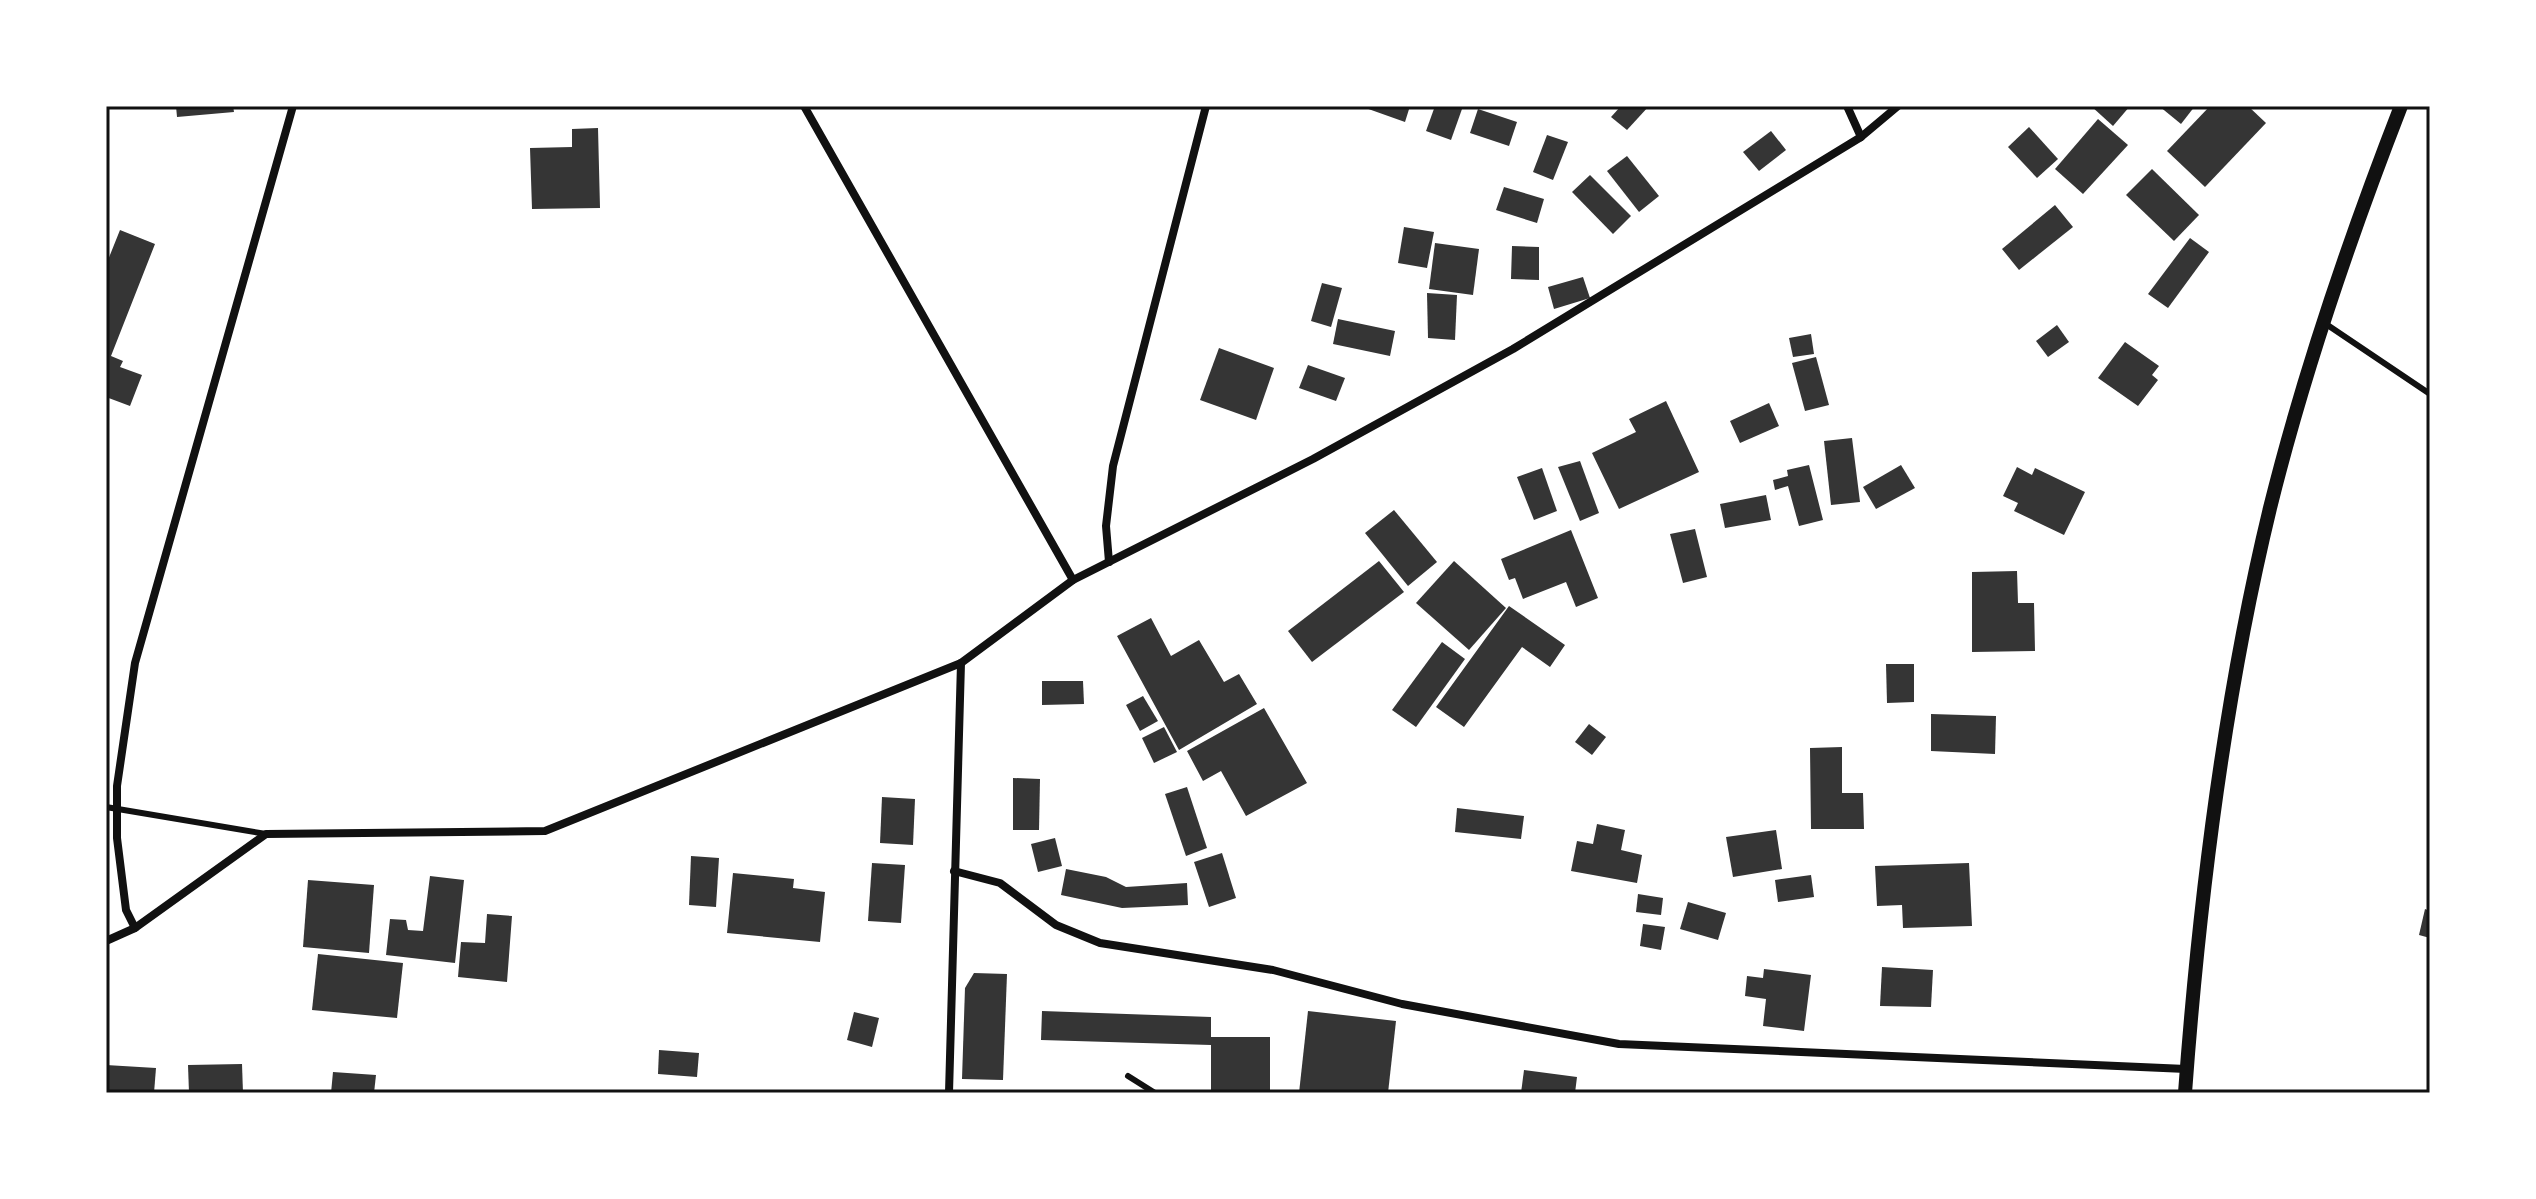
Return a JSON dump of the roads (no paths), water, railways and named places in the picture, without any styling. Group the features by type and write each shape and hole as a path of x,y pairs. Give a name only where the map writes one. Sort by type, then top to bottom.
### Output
{"street":[{"path":"135,928 126,910 117,809 123,722 135,663 293,106"},
{"path":"804,106 1073,580"},
{"path":"1109,562 1106,526 1113,466 1206,106"},
{"path":"1847,106 1861,137"},
{"path":"106,941 135,928 266,834 545,831 961,663 1073,580 1313,459 1513,349 1861,137 1898,106"},
{"path":"2185,1093 2220,764 2270,508 2323,322 2401,106"},
{"path":"949,1093 961,663"},
{"path":"954,871 1000,883 1056,925 1100,943 1273,970 1402,1004 1619,1044 2186,1069"}],"lane":[{"path":"2323,322 2430,394"},
{"path":"106,807 266,834"},
{"path":"1128,1076 1155,1093"}]}
